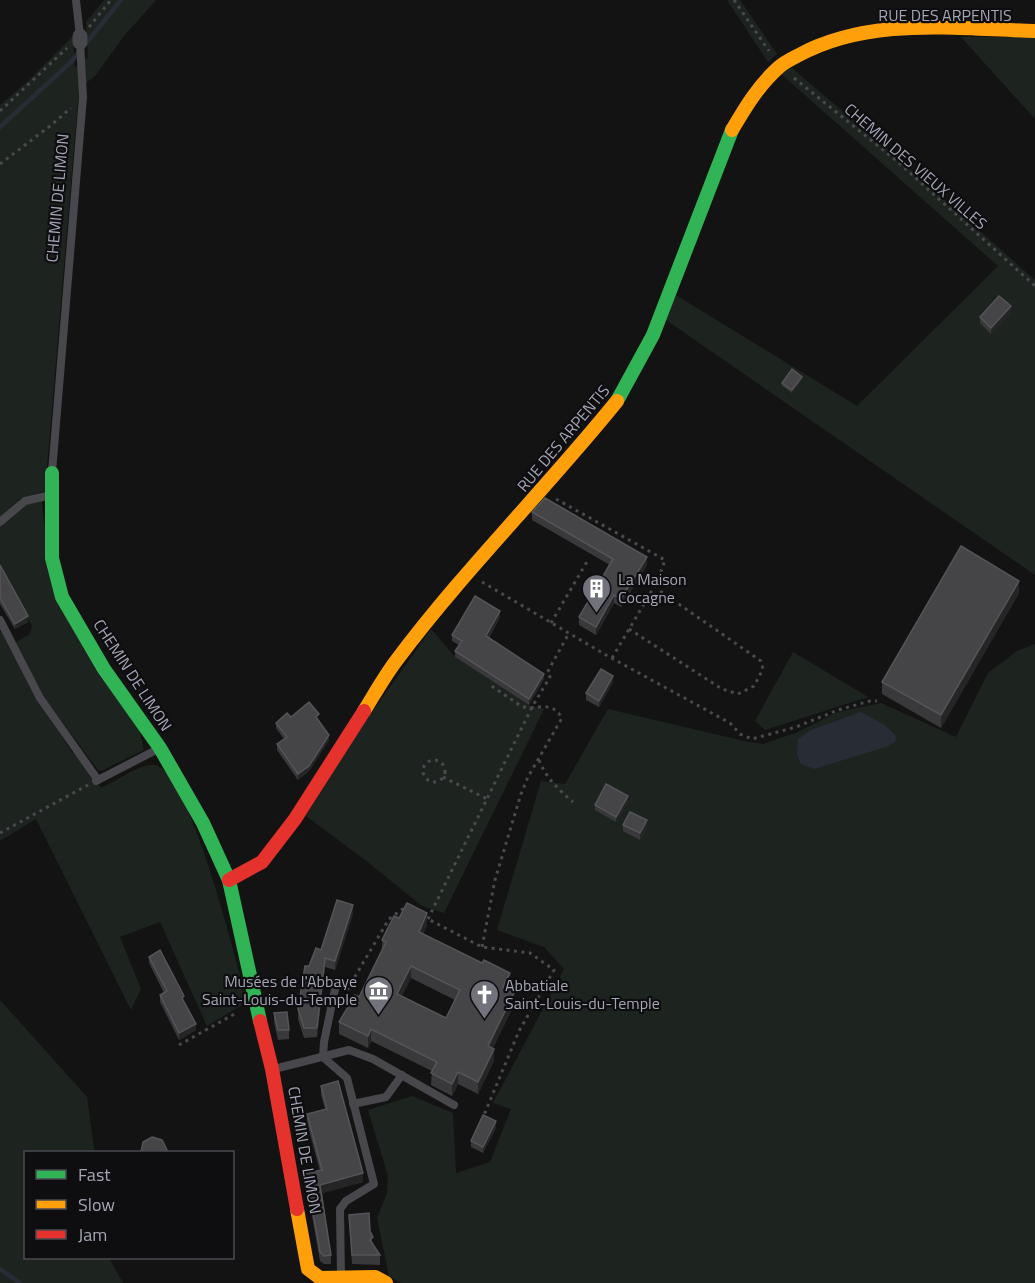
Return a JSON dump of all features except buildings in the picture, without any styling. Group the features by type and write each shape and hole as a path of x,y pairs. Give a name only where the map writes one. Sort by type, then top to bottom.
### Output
{"street":[{"name":"RUE DES ARPENTIS","path":"229,880 262,862 295,819 395,662 470,571 622,395 653,335 731,132 753,95 779,66 813,47 852,34 882,30 1035,31"},
{"name":"CHEMIN DE LIMON","path":"52,473 52,558 62,597 104,669 160,748 203,823 229,880 272,1069 308,1269 314,1278 375,1277 386,1283"}],"lane":[{"name":"CHEMIN DE LIMON","path":"52,473 83,97 76,0"},
{"path":"0,522 25,501 52,495"},
{"path":"0,620 40,698 97,780 160,748"},
{"path":"323,1057 335,989"},
{"path":"272,1069 349,1050 373,1059 454,1105"},
{"path":"323,1057 346,1078 374,1184 346,1201 340,1209 341,1277"},
{"path":"353,1104 386,1097 402,1075"}],"path":[{"path":"0,111 80,39 111,0"},
{"name":"CHEMIN DES VIEUX VILLES","path":"734,0 779,66 898,162 1035,286"},
{"path":"0,164 50,126 83,97"},
{"path":"542,489 557,500 665,560 658,580 612,658"},
{"path":"551,623 588,560"},
{"path":"470,571 480,581 730,723 740,734 752,739 796,727 838,710 878,701"},
{"path":"629,629 722,689 738,694 754,686 763,669 760,661 660,591 658,580"},
{"path":"428,919 549,677 547,673 569,633"},
{"path":"482,947 495,880 518,805 528,777 562,718 559,712 546,706 521,706 490,685"},
{"path":"434,760 439,762 444,768 443,776 440,780 430,781 423,774 425,764 434,760"},
{"path":"539,760 553,784 573,802"},
{"path":"443,776 487,799"},
{"path":"0,833 97,780"},
{"path":"335,989 346,992 389,919 404,908 412,912"},
{"path":"420,915 482,947 530,953 554,970 519,1031 484,1115"},
{"path":"179,1045 255,1002"}],"shaded area":[{"path":"104,0 156,0 124,36 95,76 79,88 45,491 14,501 41,496 48,559 139,727 144,750 101,771 43,696 16,642 30,634 32,626 0,569 0,105 73,36 75,68 88,57 86,22"},
{"path":"727,0 740,0 777,54 768,62"},
{"path":"961,37 1035,37 1035,119"},
{"path":"792,68 1035,280 1035,575 663,318 674,294 857,406 998,266 780,73"},
{"path":"0,623 37,698 71,751 84,762 101,788 143,766 155,765 169,775 183,799 197,833 223,912 247,1002 207,1026 160,922 120,937 141,989 131,1010 36,819 0,841"},
{"path":"431,629 455,657 529,705 544,709 444,913 422,906 306,816 358,732"},
{"path":"1035,644 1035,1283 401,1283 389,1276 377,1218 387,1193 388,1176 368,1110 412,1096 453,1113 456,1173 490,1162 511,1109 493,1103 564,969 544,947 497,930 541,781 565,784 608,709 763,744 795,733 838,712 881,703 956,737 988,673 1017,651"},
{"path":"793,652 868,697 765,730 755,721"},
{"path":"861,712 885,725 896,736 895,742 886,747 814,769 801,764 797,754 798,739 811,730"},
{"path":"0,1000 87,1097 94,1149 94,1151 24,1151 24,1259 110,1259 123,1283 0,1283"}],"waterway":[{"path":"0,127 71,62 121,0"},
{"path":"0,1269 20,1283"}],"traffic: fast":[{"path":"617,401 653,335 732,130"},
{"path":"52,473 52,558 62,597 104,669 160,748 203,823 229,880 260,1021"}],"traffic: slow":[{"path":"732,130 758,90 778,68 792,58 825,43 853,35 913,28 1035,31"},
{"path":"364,711 392,667 422,627 617,401"},
{"path":"297,1209 308,1269 320,1278 375,1277 386,1283"}],"traffic: jam":[{"path":"229,880 262,862 295,819 364,711"},
{"path":"260,1021 272,1069 297,1209"}],"place":[{"name":"La Maison Cocagne","path":"597,614"},
{"name":"Musées de l'Abbaye Saint-Louis-du-Temple","path":"378,1016"},
{"name":"Abbatiale Saint-Louis-du-Temple","path":"484,1020"}]}
